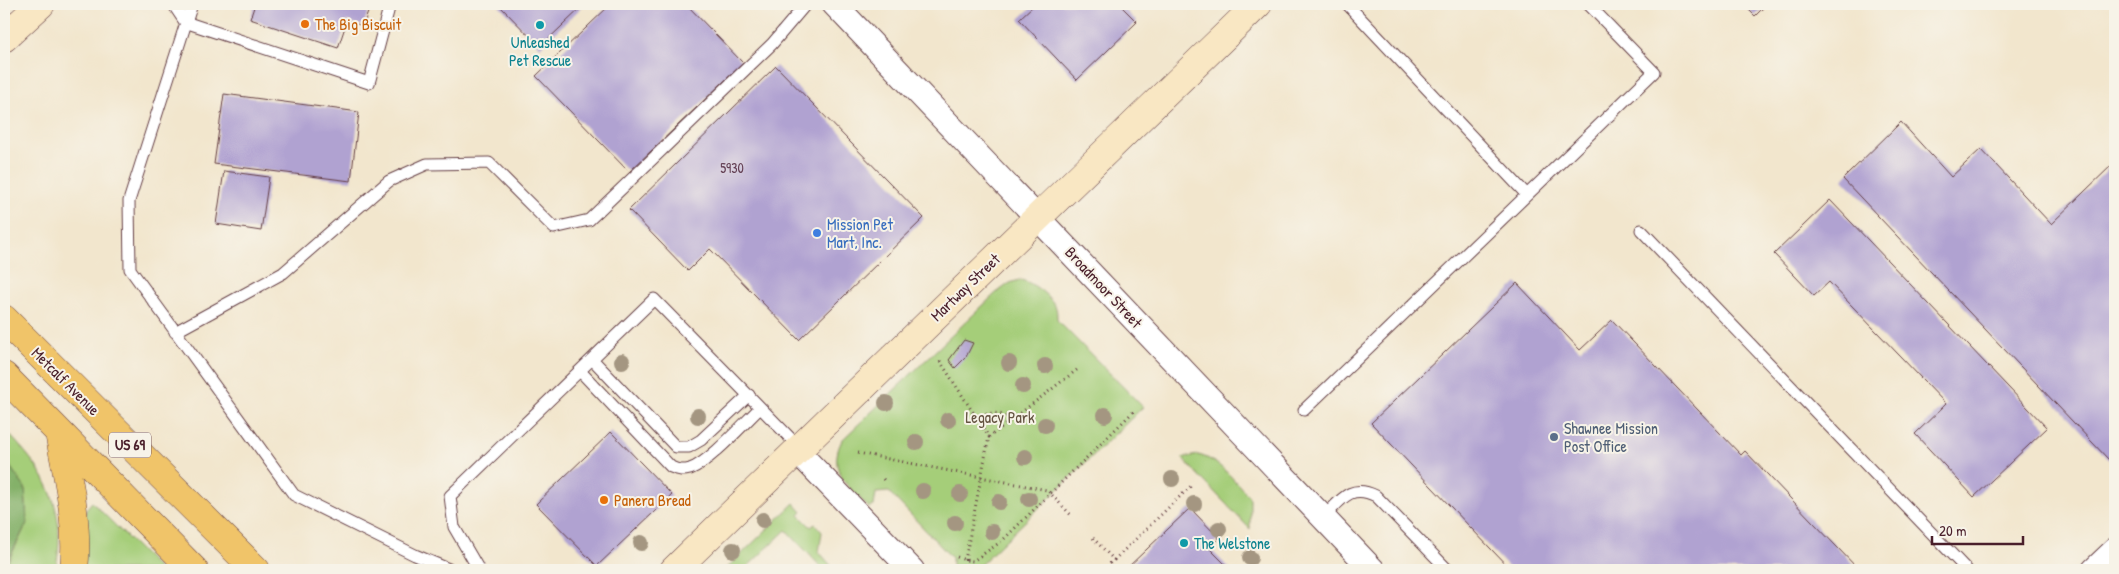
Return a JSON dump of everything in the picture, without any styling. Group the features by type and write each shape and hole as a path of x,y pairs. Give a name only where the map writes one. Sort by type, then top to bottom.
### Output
{"highway":[{"name":"Metcalf Avenue","path":"4,319 256,570"},
{"name":"US 69","path":"4,376 194,570"},
{"path":"60,433 74,512 77,546 74,570"}],"street":[{"path":"4,38 41,4"},
{"name":"Broadmoor Street","path":"834,4 1373,570"},
{"name":"Martway Street","path":"674,570 1037,216 1258,4"},
{"path":"799,450 912,570"},
{"path":"2094,570 2115,550"}],"lane":[{"path":"173,4 185,22 369,83 390,4"},
{"path":"192,4 129,201 130,270 294,495 415,555 451,570"},
{"path":"175,332 283,273 390,181 427,164 489,163 554,228 589,220 772,44 806,4"},
{"path":"1347,4 1527,195"},
{"path":"1304,410 1654,72 1588,4"},
{"path":"1642,230 1967,570"},
{"path":"479,570 454,527 450,496 654,299 749,395 799,450"},
{"path":"592,359 676,447 689,447 701,440 749,395"},
{"path":"580,371 671,467 679,471 688,470 703,462 760,408"},
{"path":"1323,518 1349,493 1364,490 1376,496 1448,570"}],"path":[{"path":"940,360 989,437 965,560"},
{"path":"989,437 1078,369"},
{"path":"957,557 973,561 1002,541 1134,411"},
{"path":"976,417 992,412 1002,414 1012,420"},
{"path":"858,453 1047,490 1071,515"},
{"path":"883,479 886,482"},
{"path":"1102,570 1193,484"},
{"path":"1093,538 1114,560"}],"green space":[{"name":"Legacy Park","path":"1019,280 1034,286 1050,299 1056,308 1057,320 1143,407 975,570 952,570 952,558 889,492 876,493 874,506 869,508 854,493 838,470 838,451 842,440 996,293 1010,283"},
{"path":"4,429 35,464 49,489 58,519 58,553 55,570 4,570 27,523 25,488 4,458"},
{"path":"1198,455 1220,466 1248,495 1250,499 1250,529 1182,458"},
{"path":"4,458 25,488 27,523 4,568"},
{"path":"92,502 160,570 84,570 86,509"},
{"path":"794,503 802,512 799,515 811,527 815,524 822,532 819,552 835,570 824,570 786,530 744,570 725,570"}],"building":[{"name":"The Big Biscuit","path":"255,4 371,4 363,26 347,21 338,48 250,19"},
{"name":"Unleashed Pet Rescue","path":"498,4 585,4 540,47"},
{"path":"611,4 686,4 743,63 629,172 536,76"},
{"path":"1035,4 1119,4 1137,22 1077,80 1019,19"},
{"path":"1743,4 1766,4 1766,5 1755,16"},
{"path":"776,66 924,218 799,340 710,249 688,271 629,210"},
{"path":"224,94 359,112 351,181 214,164"},
{"path":"1901,122 1951,177 1981,149 2051,224 2115,162 2115,453 2109,460 1843,179"},
{"path":"224,171 269,177 261,231 216,224"},
{"path":"1830,200 2047,428 1974,497 1915,434 1946,404 1829,282 1814,296 1774,254"},
{"name":"Shawnee Mission Post Office","path":"1517,283 1580,350 1612,320 1741,455 1745,451 1859,570 1511,570 1371,423"},
{"path":"964,340 973,343 966,357 955,368 949,360"},
{"name":"Panera Bread","path":"611,432 672,495 597,566 536,504"},
{"name":"The Welstone","path":"1190,508 1219,538 1209,548 1231,570 1125,570"}],"place":[{"name":"The Big Biscuit","path":"305,24"},
{"name":"Unleashed Pet Rescue","path":"540,25"},
{"name":"Mission Pet Mart, Inc.","path":"817,233"},
{"name":"Shawnee Mission Post Office","path":"1554,437"},
{"name":"Panera Bread","path":"604,500"},
{"name":"The Welstone","path":"1184,543"}]}
